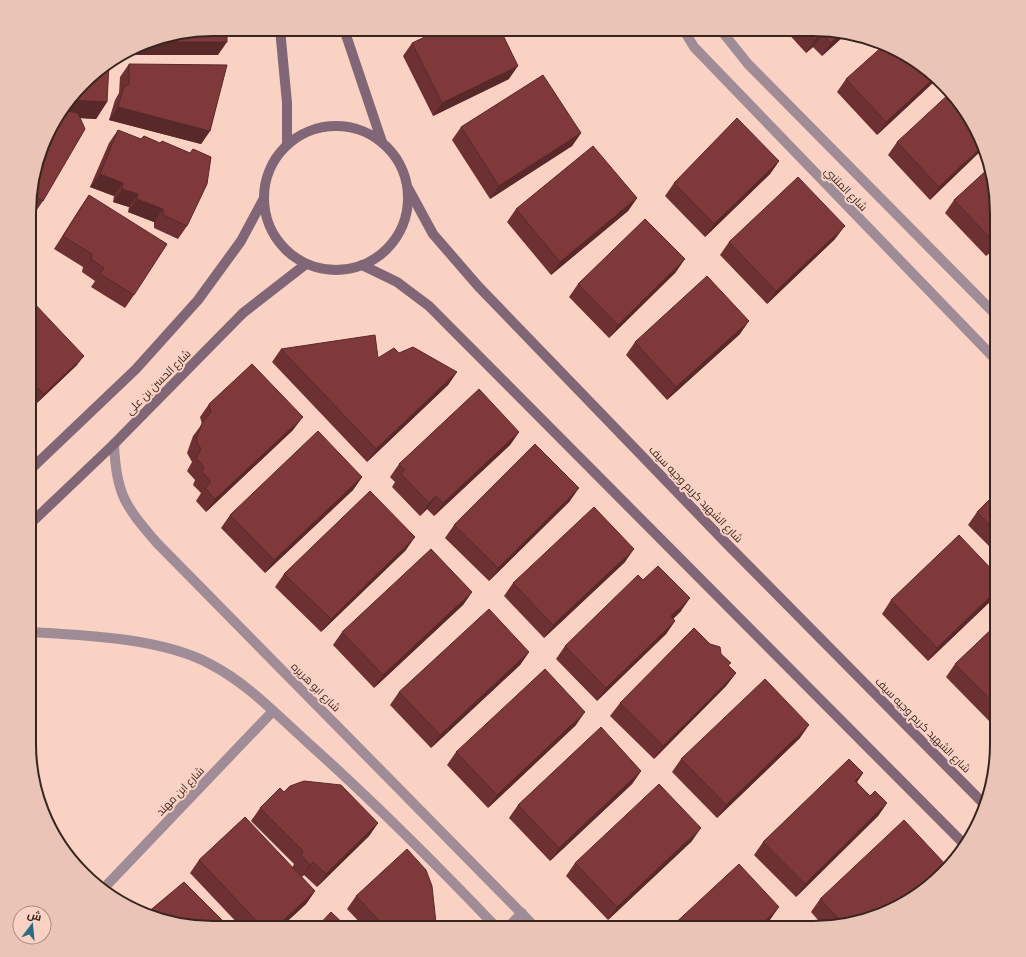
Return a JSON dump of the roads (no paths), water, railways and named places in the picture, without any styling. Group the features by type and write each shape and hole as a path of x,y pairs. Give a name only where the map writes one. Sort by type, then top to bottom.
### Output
{"street":[{"path":"281,36 287,103 287,144"},
{"path":"346,36 382,142"},
{"name":"شارع المتنبي","path":"688,36 694,47 990,354"},
{"name":"شارع المتنبي","path":"726,36 748,64 990,309"},
{"path":"36,464 136,369 198,300 241,241 263,200 266,180 274,160 287,144 309,130 334,126 360,130 382,142 394,155 403,171 408,188 407,212 398,234 382,253 362,265 344,270 325,269 306,264 284,249 269,227 263,200"},
{"name":"شارع الشهيد كريم وجيه سيف","path":"408,188 433,234 478,286 728,545 981,801"},
{"name":"شارع الحسن بن على","path":"36,518 114,444 243,313 306,264"},
{"path":"362,265 397,282 433,310 961,841"},
{"name":"شارع ابو هريره","path":"114,444 115,473 119,488 135,518 157,543 529,921"},
{"path":"36,632 101,636 168,648 210,664 243,685 345,776 435,863 490,921"},
{"name":"شارع ابن مهند","path":"107,885 273,711"},
{"path":"514,921 522,913"}]}
